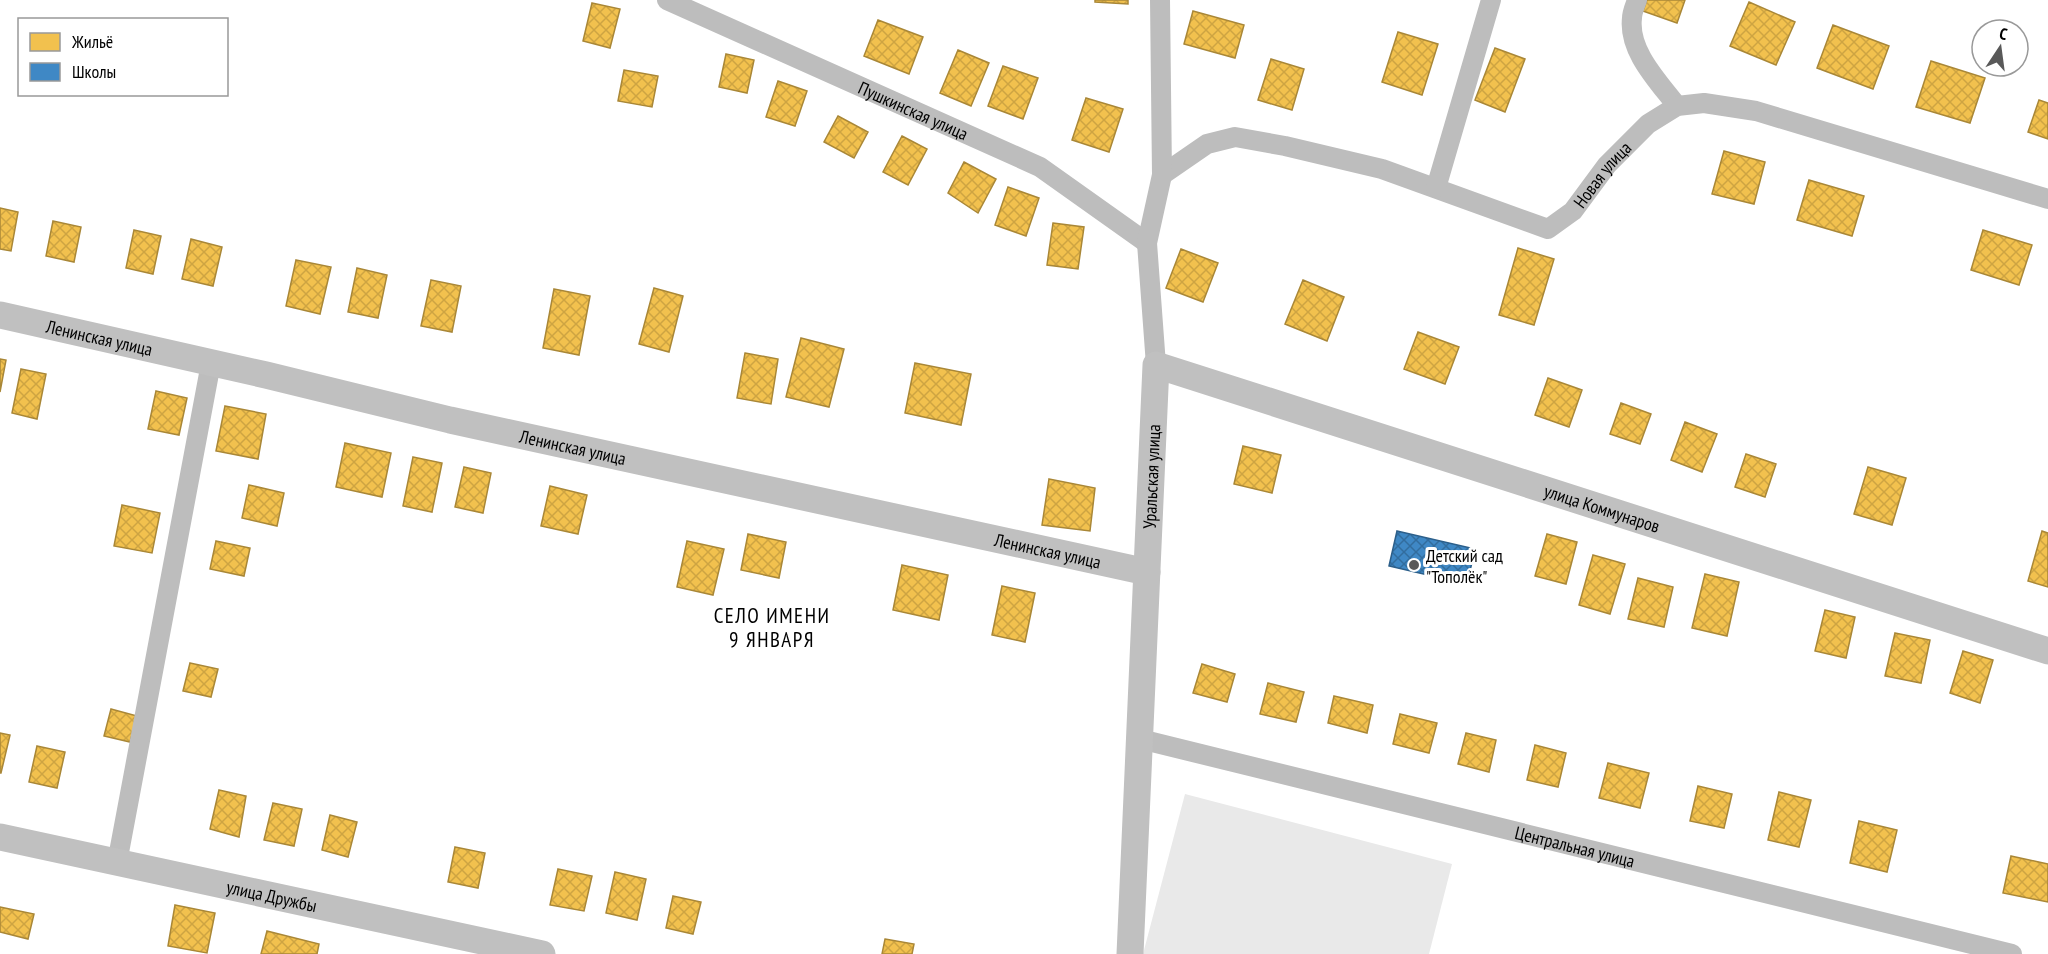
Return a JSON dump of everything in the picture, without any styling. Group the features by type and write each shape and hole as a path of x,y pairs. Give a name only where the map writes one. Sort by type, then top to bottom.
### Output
{"street":[{"name":"Пушкинская улица","path":"667,0 1040,167 1147,243"},
{"name":"Уральская улица","path":"1130,954 1156,365 1147,243 1162,175 1160,0"},
{"path":"1436,188 1491,0"},
{"path":"1637,0 1632,18 1633,40 1646,65 1677,106"},
{"name":"Новая улица","path":"1162,175 1207,144 1235,137 1285,146 1382,169 1548,229 1573,211 1607,165 1648,124 1677,106 1704,103 1756,111 2048,199"},
{"name":"Ленинская улица","path":"0,315 450,420 1147,572"},
{"path":"117,862 211,363"},
{"name":"улица Коммунаров","path":"1156,365 2048,651"},
{"name":"Центральная улица","path":"1140,739 2012,954"},
{"name":"улица Дружбы","path":"0,837 542,954"}],"shaded area":[{"path":"1185,794 1452,864 1429,954 1143,954"}],"building: Жильё":[{"path":"1095,0 1128,0 1128,4 1095,2"},
{"path":"1647,0 1685,0 1677,23 1643,11"},
{"path":"1749,2 1795,22 1776,65 1730,46"},
{"path":"592,3 620,9 610,48 583,41"},
{"path":"1193,11 1244,25 1235,58 1184,44"},
{"path":"878,20 923,37 909,74 864,56"},
{"path":"1833,25 1889,46 1873,89 1817,68"},
{"path":"1398,32 1438,44 1422,95 1382,82"},
{"path":"1495,48 1525,59 1505,112 1475,100"},
{"path":"958,50 989,63 971,106 940,93"},
{"path":"726,54 754,60 747,93 719,87"},
{"path":"1271,59 1304,69 1292,110 1258,100"},
{"path":"1931,61 1970,73 1970,78 1985,78 1970,123 1916,107"},
{"path":"1003,66 1038,78 1023,119 988,106"},
{"path":"624,70 658,76 652,107 618,101"},
{"path":"778,81 807,91 795,126 766,117"},
{"path":"1086,98 1123,109 1109,152 1072,140"},
{"path":"2039,100 2048,103 2048,139 2028,132"},
{"path":"838,116 868,132 854,158 824,142"},
{"path":"902,136 927,149 908,185 883,172"},
{"path":"1724,151 1765,162 1754,204 1712,194"},
{"path":"964,162 996,179 978,213 948,193"},
{"path":"1809,180 1864,196 1852,236 1797,220"},
{"path":"1008,187 1039,198 1026,236 995,225"},
{"path":"0,208 18,212 11,251 0,249"},
{"path":"53,221 81,227 74,262 46,256"},
{"path":"1053,223 1084,227 1078,269 1047,265"},
{"path":"134,230 161,236 153,274 126,268"},
{"path":"1983,230 2032,245 2019,285 1971,270"},
{"path":"191,239 222,247 213,286 182,279"},
{"path":"1518,248 1554,259 1534,325 1499,315"},
{"path":"1181,249 1218,263 1203,302 1166,288"},
{"path":"296,260 331,267 320,314 286,306"},
{"path":"357,268 387,275 378,318 348,312"},
{"path":"431,280 461,286 452,332 421,326"},
{"path":"1303,280 1344,297 1327,341 1285,324"},
{"path":"654,288 683,296 669,352 639,344"},
{"path":"554,289 590,296 579,355 543,348"},
{"path":"1418,332 1459,347 1445,384 1404,369"},
{"path":"801,338 844,349 829,407 786,397"},
{"path":"745,353 778,359 771,404 737,398"},
{"path":"0,359 6,360 0,392"},
{"path":"915,363 971,374 961,425 905,413"},
{"path":"21,369 46,374 37,419 12,413"},
{"path":"1548,378 1582,390 1569,427 1535,415"},
{"path":"156,391 187,398 179,435 148,429"},
{"path":"1621,403 1651,414 1640,444 1610,434"},
{"path":"225,406 266,414 258,459 216,451"},
{"path":"1685,422 1717,434 1702,472 1671,460"},
{"path":"345,443 391,453 382,497 336,487"},
{"path":"1243,446 1281,455 1272,493 1234,484"},
{"path":"1746,454 1776,464 1765,497 1735,487"},
{"path":"413,457 442,463 432,512 403,506"},
{"path":"464,467 491,473 483,513 455,507"},
{"path":"1868,467 1906,478 1892,525 1854,514"},
{"path":"1049,479 1095,488 1090,531 1042,525"},
{"path":"249,485 284,493 277,526 242,518"},
{"path":"550,486 587,495 578,534 541,526"},
{"path":"122,505 160,513 152,553 114,546"},
{"path":"2042,531 2048,533 2048,587 2028,581"},
{"path":"748,534 786,542 779,578 741,570"},
{"path":"1547,534 1577,542 1566,584 1535,576"},
{"path":"216,541 250,548 244,576 210,569"},
{"path":"687,541 724,549 713,595 677,587"},
{"path":"1593,555 1625,564 1610,614 1579,605"},
{"path":"902,565 948,575 939,620 893,610"},
{"path":"1705,574 1739,582 1727,636 1692,628"},
{"path":"1638,578 1673,587 1664,627 1628,619"},
{"path":"1002,586 1035,593 1025,642 992,635"},
{"path":"1825,610 1855,617 1846,658 1815,651"},
{"path":"1895,633 1930,640 1921,683 1885,676"},
{"path":"1963,651 1993,660 1980,703 1950,693"},
{"path":"190,663 218,669 211,697 183,691"},
{"path":"1202,664 1235,674 1227,702 1193,693"},
{"path":"1268,683 1304,692 1296,722 1260,714"},
{"path":"1334,696 1373,705 1367,733 1328,723"},
{"path":"111,709 137,716 130,742 104,736"},
{"path":"1400,714 1437,723 1429,753 1393,744"},
{"path":"0,733 10,735 1,773 0,773"},
{"path":"1466,733 1496,740 1489,772 1458,764"},
{"path":"1535,745 1566,753 1558,787 1527,780"},
{"path":"37,746 65,752 57,788 29,782"},
{"path":"1608,763 1649,773 1640,808 1599,798"},
{"path":"1698,786 1732,794 1724,828 1690,821"},
{"path":"219,790 246,796 239,837 210,829"},
{"path":"1779,792 1811,800 1799,847 1768,840"},
{"path":"273,803 302,809 294,846 264,840"},
{"path":"330,815 357,822 348,857 322,850"},
{"path":"1859,821 1897,830 1887,872 1850,863"},
{"path":"455,847 485,853 478,888 448,882"},
{"path":"2011,856 2048,864 2048,902 2003,893"},
{"path":"558,869 592,876 584,911 550,905"},
{"path":"615,872 646,879 637,920 606,913"},
{"path":"673,896 701,902 693,934 666,928"},
{"path":"175,905 215,913 207,953 168,946"},
{"path":"0,907 34,914 28,939 0,932"},
{"path":"267,931 319,944 317,954 261,954"},
{"path":"885,939 914,944 912,954 882,954"}],"building: Школы":[{"path":"1397,531 1475,549 1467,584 1389,566"}],"place":[{"name":"Детский сад \"Тополёк\"","path":"1414,565"}],"district":[{"name":"СЕЛО ИМЕНИ 9 ЯНВАРЯ","path":"772,627"}]}
